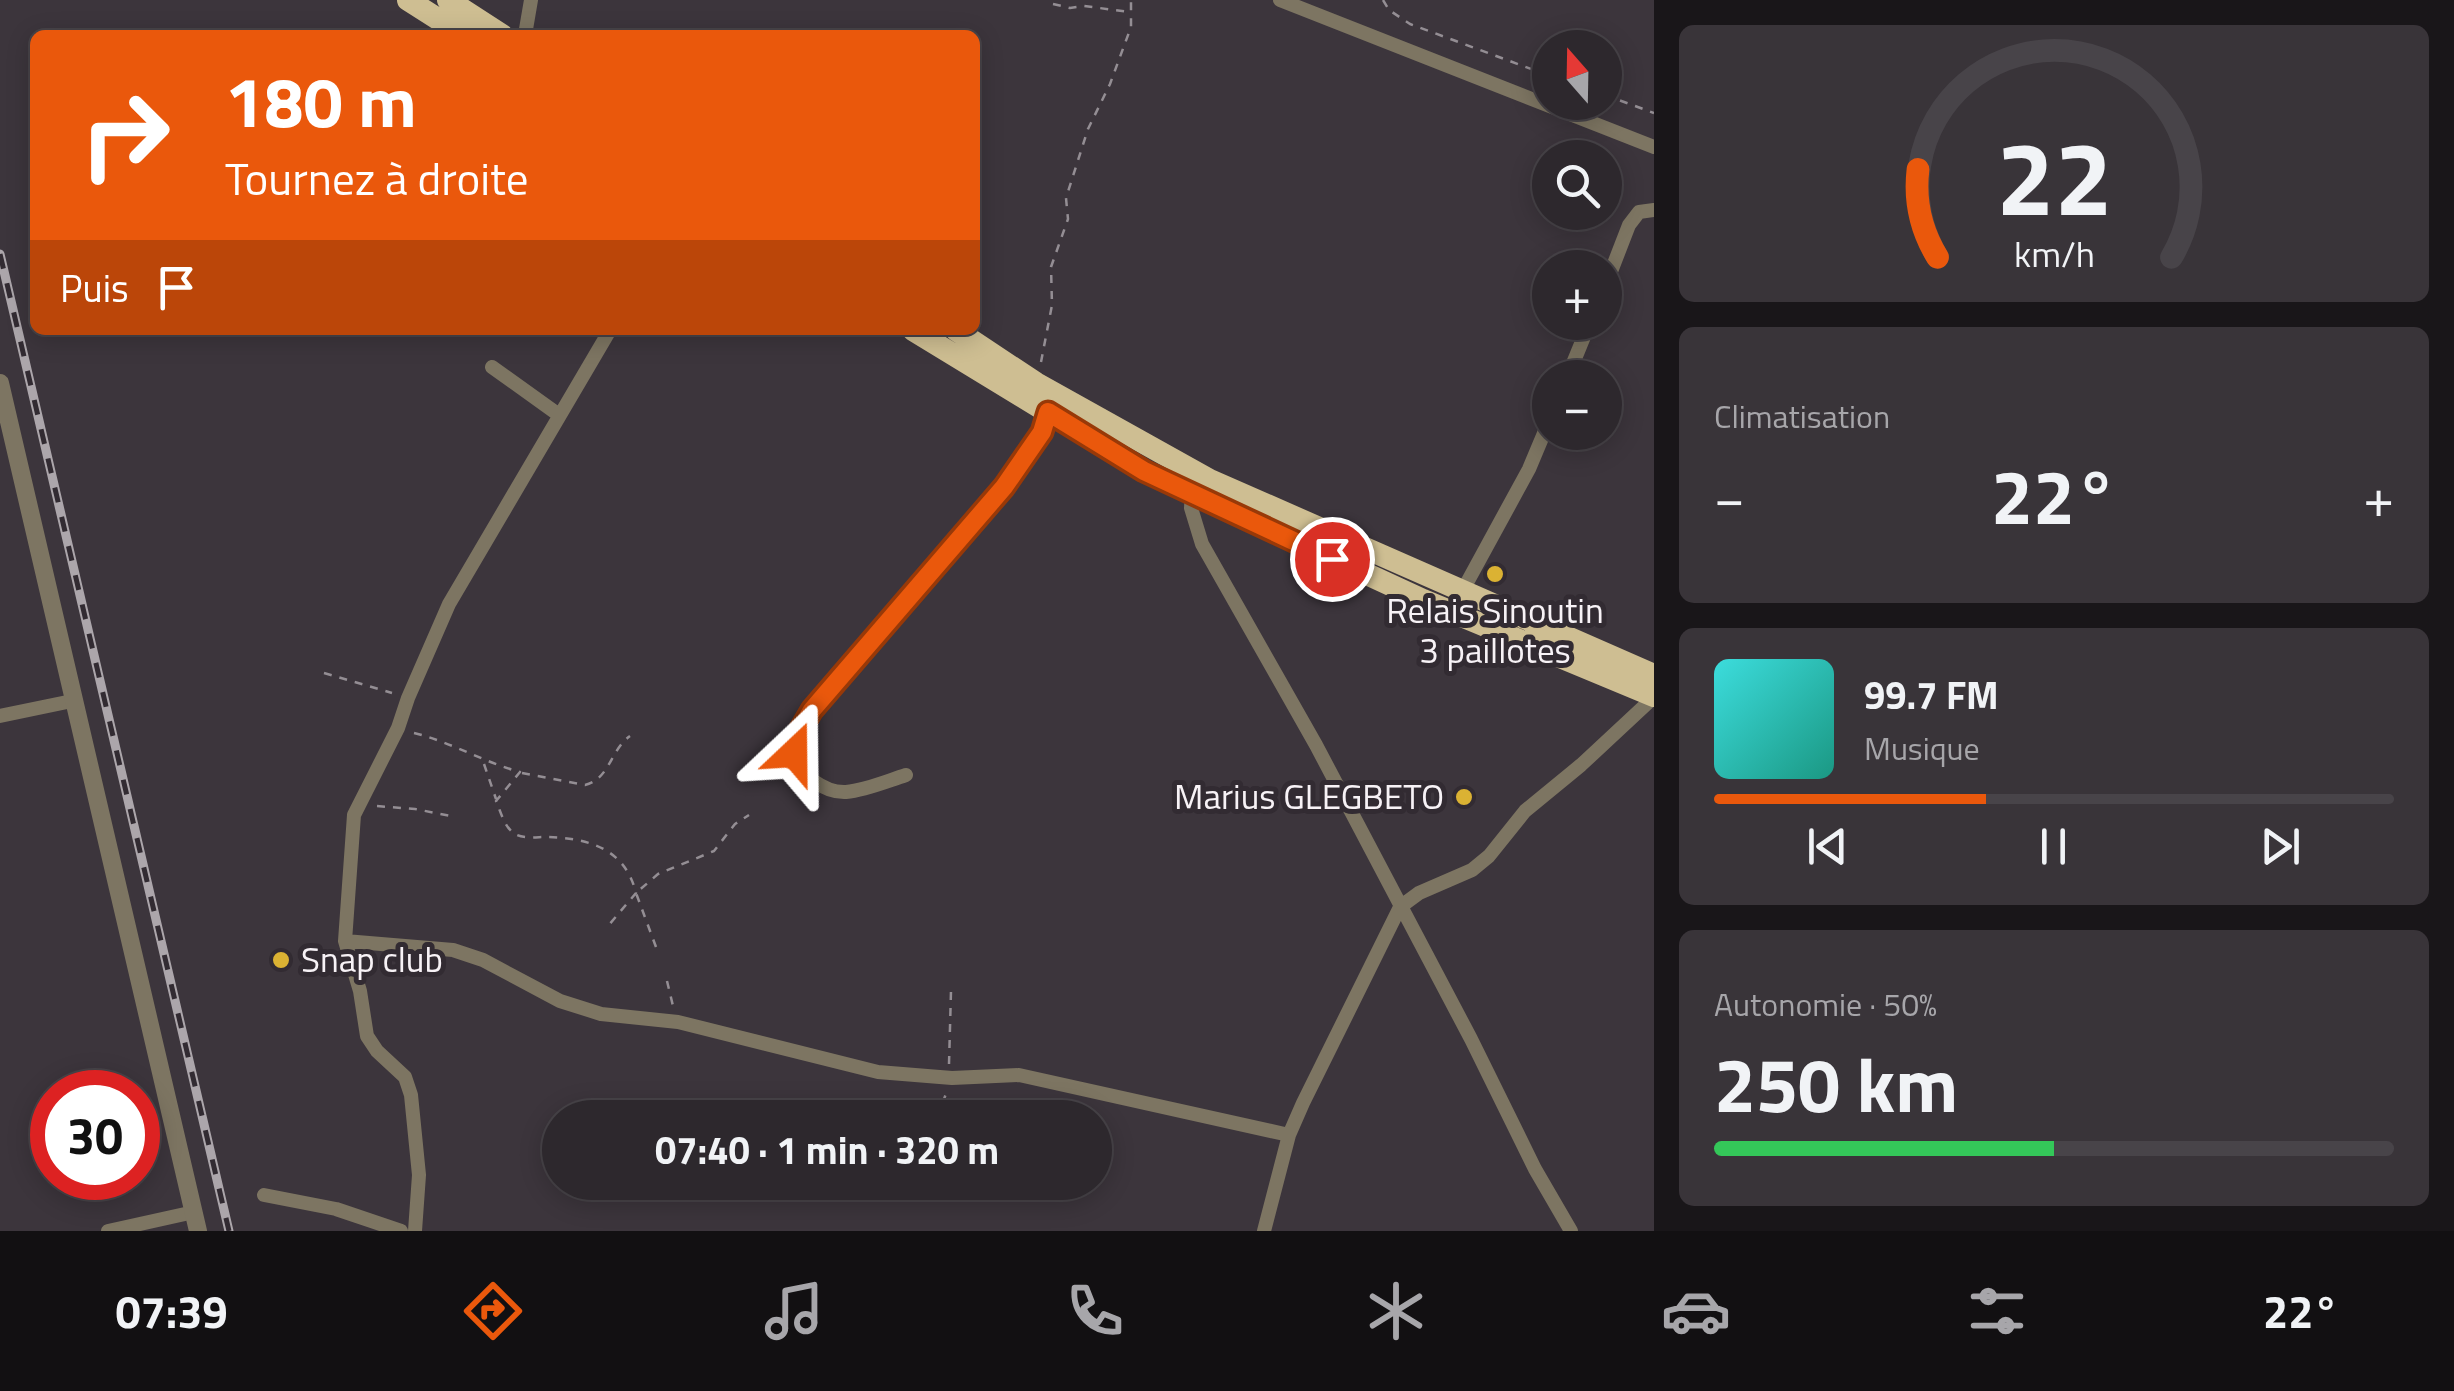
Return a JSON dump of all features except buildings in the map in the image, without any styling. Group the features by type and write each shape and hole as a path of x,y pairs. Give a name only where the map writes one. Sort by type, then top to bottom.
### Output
{"highway":[{"path":"408,0 455,30"},
{"path":"448,0 494,30"},
{"path":"922,335 1144,471 1193,484 1462,590 1654,674"},
{"path":"963,335 1193,484 1422,600 1654,696"}],"street":[{"path":"526,30 530,0"},
{"path":"1280,0 1654,147"},
{"path":"1619,250 1638,212 1654,210"},
{"path":"415,1231 418,1174 411,1094 405,1077 377,1052 367,1036 360,992 345,940 354,814 398,728 450,604 607,335"},
{"path":"492,367 559,414"},
{"path":"0,383 198,1231"},
{"path":"906,776 862,789 832,791 812,780 798,764 795,739 824,696 1004,487 1042,432 1048,412"},
{"path":"1462,590 1538,450"},
{"path":"1193,484 1202,544 1316,745 1568,1230"},
{"path":"1264,1231 1290,1136 1400,907 1472,870 1489,856 1525,811 1654,696"},
{"path":"0,716 72,701"},
{"path":"345,940 453,950 483,960 560,1001 601,1014 678,1022 878,1072 952,1078 1019,1075 1290,1136"},
{"path":"264,1195 336,1209 401,1231"},
{"path":"108,1231 194,1212"}],"path":[{"path":"1036,384 1052,304 1051,267 1064,240 1068,218 1066,198 1088,130 1130,27 1131,0"},
{"path":"1383,0 1389,10 1410,24 1532,69"},
{"path":"1053,4 1132,12"},
{"path":"1622,102 1654,112"},
{"path":"324,674 408,698"},
{"path":"398,728 445,741 484,762 586,785 602,777 613,753 630,736"},
{"path":"484,762 506,825 519,836 573,838 606,850 624,864 656,947"},
{"path":"496,801 520,772"},
{"path":"361,802 456,817"},
{"path":"608,926 658,874 714,851 735,824 749,815"},
{"path":"667,982 678,1022"},
{"path":"943,1100 952,1078 951,991"}],"railway":[{"path":"0,254 229,1231"}],"place":[{"name":"Relais Sinoutin 3 paillotes","path":"1495,574"},
{"name":"Marius GLEGBETO","path":"1464,797"},
{"name":"Snap club","path":"281,960"}],"route":[{"path":"794,753 795,739 812,710 1004,487 1042,432 1048,412 1144,471 1332,559"}]}
